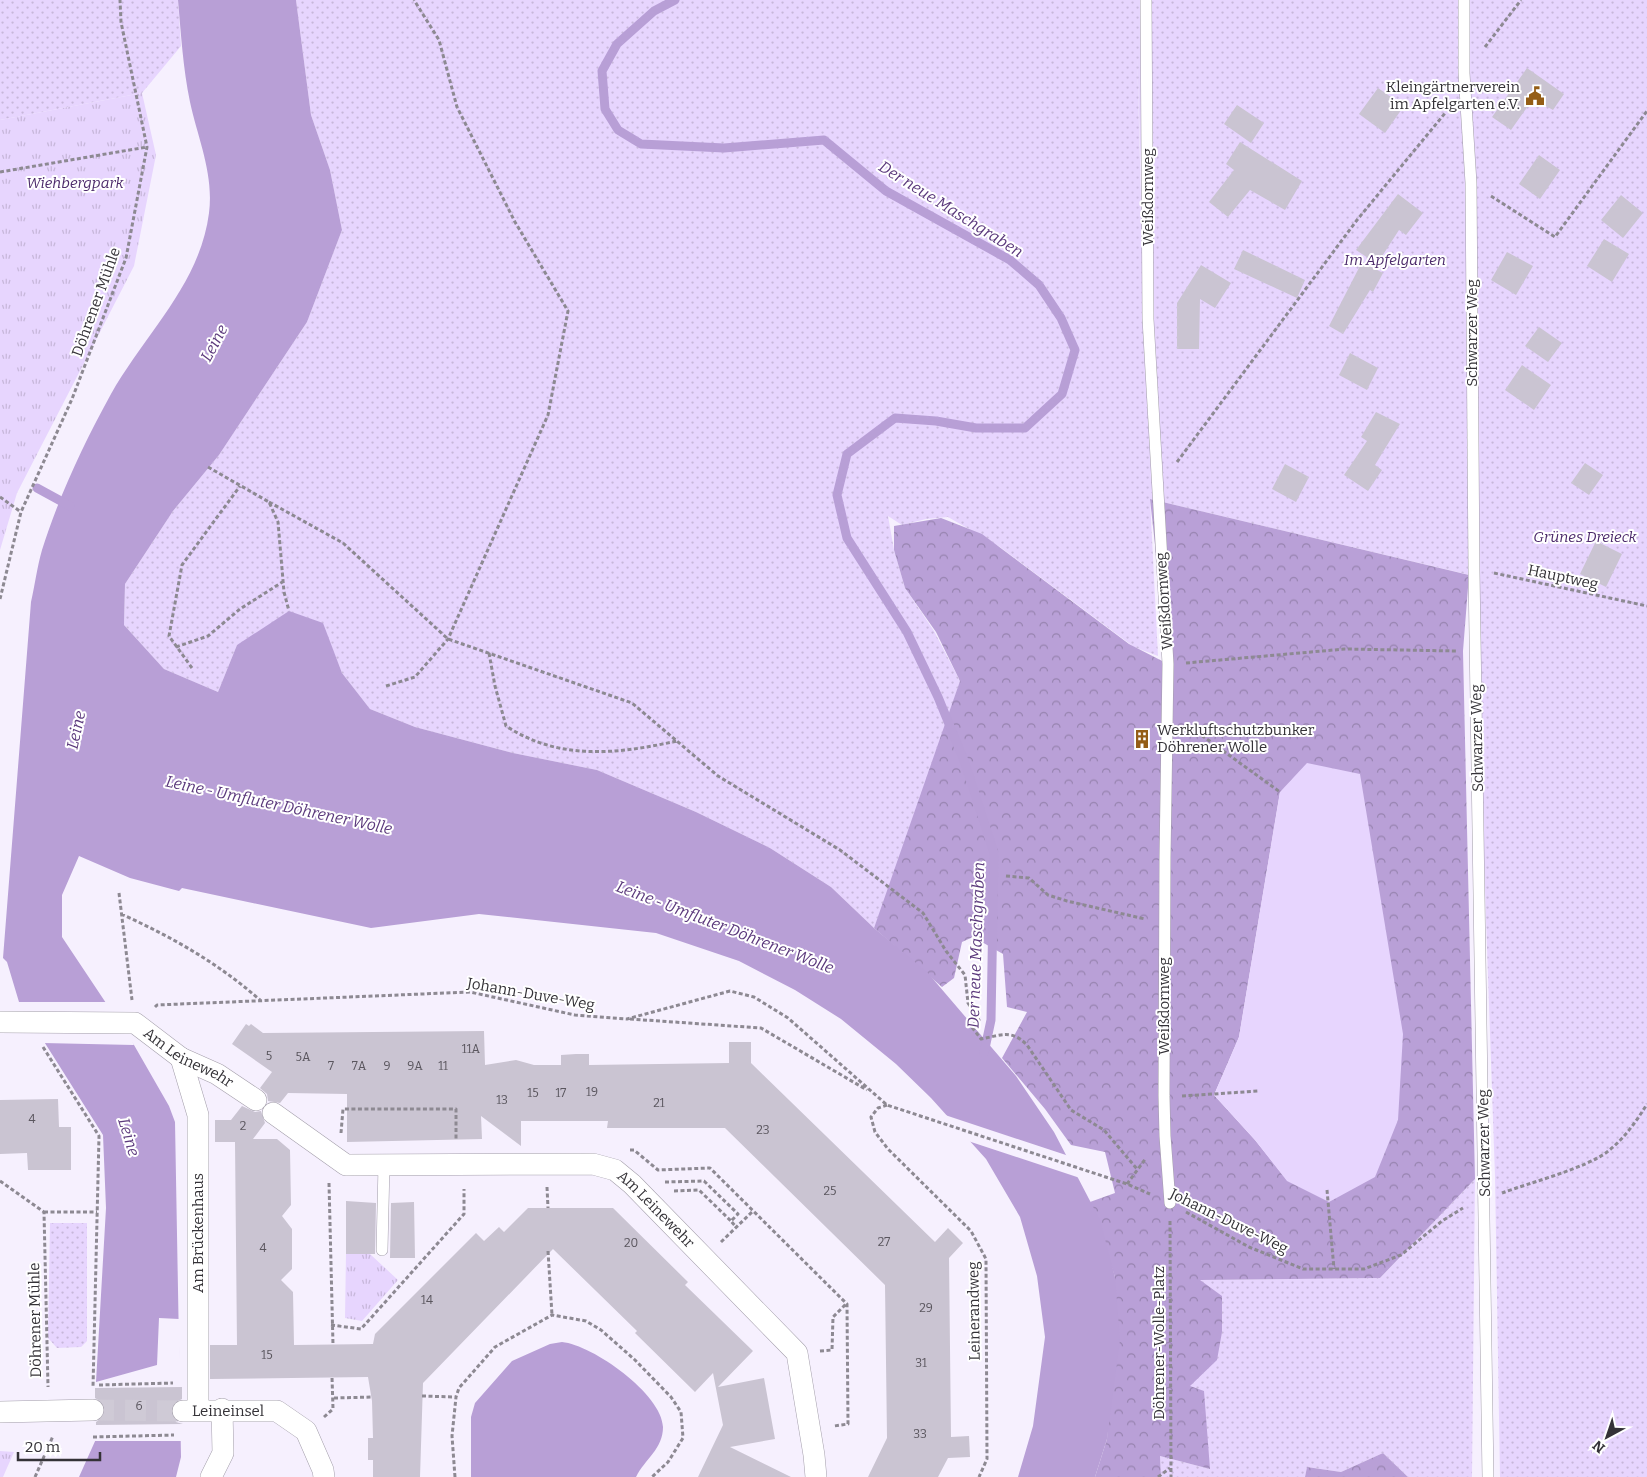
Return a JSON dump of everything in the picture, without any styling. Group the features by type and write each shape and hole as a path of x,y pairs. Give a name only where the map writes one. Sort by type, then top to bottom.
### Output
{"street":[{"name":"Am Leinewehr","path":"0,1022 135,1023 182,1058 217,1074 346,1165 594,1164 615,1170 654,1206 797,1353 816,1477"},
{"name":"Am Brückenhaus","path":"182,1058 198,1115 191,1410"},
{"path":"211,1477 223,1453 222,1409"},
{"path":"0,1412 93,1410"},
{"name":"Leineinsel","path":"191,1410 277,1411 306,1431"},
{"path":"306,1431 323,1470 324,1477"}],"lane":[{"name":"Weißdornweg","path":"1146,0 1148,319 1156,489 1168,664 1164,1136 1170,1203"},
{"name":"Schwarzer Weg","path":"1464,0 1464,73 1471,183 1474,571 1488,1477"},
{"path":"382,1250 384,1165"}],"path":[{"name":"Döhrener Mühle","path":"0,599 21,512 72,399 126,258 147,147 121,22 120,0"},
{"path":"386,686 415,677 448,638 548,415 568,311 515,222 457,107 440,40 414,0"},
{"path":"1156,489 1357,220 1446,112 1464,73 1521,0"},
{"path":"1471,183 1555,237 1647,111"},
{"path":"0,172 147,147"},
{"path":"208,467 343,543 448,638 632,703 718,776 840,850 923,913 946,951 965,975 968,1003 979,1020 971,1026 981,1039 1007,1034 1018,1036 1027,1045 1071,1110 1104,1130 1137,1169"},
{"path":"192,668 168,636 182,565 240,486"},
{"path":"0,497 21,512"},
{"path":"269,502 278,522 288,611"},
{"name":"Hauptweg","path":"1474,571 1647,606"},
{"path":"176,647 208,636 240,609 284,581"},
{"path":"1168,664 1345,649 1476,651"},
{"path":"489,653 495,686 506,726 519,735 537,743 594,753 632,751 677,741"},
{"path":"1167,710 1280,792"},
{"path":"1006,876 1029,878 1048,895 1067,901 1142,917 1165,932"},
{"path":"119,893 135,1023"},
{"path":"121,914 191,948 239,981 260,1000"},
{"name":"Johann-Duve-Weg","path":"135,1023 157,1005 470,992 575,1015 627,1019 730,991 754,997 788,1018 886,1105 1112,1179 1170,1203 1249,1246 1303,1269 1364,1269 1401,1255 1442,1221 1466,1206 1575,1167 1606,1153 1630,1131 1647,1104"},
{"path":"627,1019 761,1028 872,1093"},
{"path":"26,1022 99,1136 93,1410"},
{"path":"1164,1096 1214,1095 1259,1091"},
{"name":"Leinerandweg","path":"886,1105 878,1108 871,1117 875,1132 888,1149 971,1231 986,1259 987,1459 979,1477"},
{"path":"331,1326 361,1329 464,1214 456,1109 343,1109 343,1130 328,1152 331,1326 333,1344"},
{"path":"634,1150 658,1170 710,1168 846,1304 848,1424 835,1425"},
{"path":"658,1170 658,1177 664,1182 704,1181 738,1214 731,1221"},
{"path":"0,1181 44,1212 97,1212"},
{"path":"654,1206 670,1192 699,1190 736,1227"},
{"path":"1327,1190 1334,1269"},
{"name":"Döhrener-Wolle-Platz","path":"1170,1203 1170,1477"},
{"path":"704,1258 753,1211"},
{"name":"Döhrener Mühle","path":"35,1477 53,1435 52,1412 47,1383 44,1212"},
{"path":"548,1251 552,1315"},
{"path":"832,1350 833,1317 846,1304"},
{"path":"455,1477 452,1436 456,1397 459,1388 495,1347 552,1315 586,1321 601,1330 635,1360 671,1398 681,1412 683,1438 668,1462 652,1477"},
{"path":"306,1431 333,1409 332,1377"},
{"path":"93,1385 175,1383"},
{"path":"422,1396 456,1397"},
{"path":"334,1398 372,1397"},
{"path":"92,1437 184,1435"},
{"path":"1158,1477 1170,1467"}],"green space":[{"path":"0,0 178,0 181,46 142,93 0,120"},
{"path":"296,0 1647,0 1647,1477 1500,1477 1495,1176 1474,576 1150,499 1158,656 1134,647 1000,547 948,517 926,519 902,525 888,516 894,550 905,588 934,631 960,681 910,837 874,928 831,887 770,848 696,812 597,770 513,753 415,727 370,709 342,673 322,623 237,645 218,692 164,669 124,625 125,584 173,511 219,455 307,322 342,230 330,170 311,115","holes":["1137,51 1144,272 1143,272"]},
{"name":"Wiehbergpark","path":"142,93 156,155 134,266 17,493 0,550 0,120"},
{"path":"1150,499 1469,575 1463,651 1475,1179 1380,1278 1200,1280 1222,1296 1222,1332 1217,1360 1190,1386 1204,1391 1210,1469 1160,1456 1161,1477 1095,1477 1107,1439 1115,1277 1090,1202 1115,1193 1105,1152 1071,1145 1045,1109 1002,1058 1027,1012 1007,1007 1003,954 973,937 962,942 954,978 942,987 874,928 960,681 936,632 905,588 894,550 894,526 941,518 982,534 1129,644 1168,664","holes":["1280,792 1287,1180 1255,1140 1214,1095 1239,1037"]},
{"path":"1307,763 1360,774 1403,1034 1398,1120 1375,1177 1329,1202 1287,1181 1255,1140 1214,1095 1239,1037 1280,792"},
{"path":"1475,1179 1472,1477 1408,1477 1383,1453 1341,1472 1307,1467 1305,1477 1161,1477 1160,1456 1210,1469 1189,1386 1199,1280 1380,1278"},
{"path":"50,1223 87,1223 87,1341 81,1347 57,1348 48,1338"},
{"path":"346,1254 370,1254 398,1280 362,1321 345,1318"},
{"path":"0,1451 14,1452 3,1477 0,1477"},
{"path":"1383,1453 1408,1477 1305,1477 1307,1467 1341,1472"}],"water":[{"path":"178,0 296,0 311,115 330,170 342,230 307,322 219,455 173,511 125,584 124,625 164,669 218,692 237,645 289,611 323,623 342,673 370,709 415,727 513,753 597,770 696,812 770,848 831,887 874,928 927,972 1016,1076 1054,1132 1100,1220 1115,1277 1120,1340 1107,1439 1095,1477 1018,1477 1033,1426 1045,1337 1037,1276 1020,1217 986,1159 931,1098 896,1064 841,1019 795,990 739,961 656,933 479,914 371,928 182,888 179,891 130,878 79,856 62,895 62,937 134,1045 169,1106 175,1122 181,1457 176,1477 79,1477 96,1439 96,1382 106,1208 103,1135 19,1002 7,962 3,958 31,602 42,550 64,490 111,394 169,308 195,263 204,239 209,213 210,199 207,170 188,89"},
{"path":"562,1342 591,1352 624,1373 639,1386 660,1414 663,1427 657,1448 636,1477 471,1477 471,1417 475,1403 512,1361 550,1344"}],"pier":[{"path":"17,1002 107,1002 128,1032 134,1045 43,1043"},
{"path":"942,1114 1069,1156 1080,1178 965,1140"},
{"path":"159,1318 179,1319 182,1441 93,1441 96,1382 157,1365"}],"building":[{"path":"1527,68 1564,94 1553,110 1533,99 1511,130 1492,117"},
{"path":"1378,88 1404,106 1385,133 1359,114"},
{"path":"1237,105 1264,123 1251,143 1224,124"},
{"path":"1240,142 1302,181 1285,210 1250,190 1228,217 1209,202 1234,170 1226,164"},
{"path":"1539,155 1560,170 1540,199 1519,184"},
{"path":"1398,194 1423,213 1406,235 1399,230 1377,264 1356,250"},
{"path":"1621,195 1643,213 1623,238 1601,220"},
{"path":"1604,239 1629,254 1612,282 1587,266"},
{"path":"1243,250 1305,280 1297,298 1234,269"},
{"path":"1507,252 1533,266 1516,295 1491,280"},
{"path":"1362,262 1383,273 1373,292 1370,290 1343,334 1329,326"},
{"path":"1201,265 1231,283 1215,308 1200,299 1199,349 1177,349 1177,303"},
{"path":"1539,327 1562,343 1548,362 1525,346"},
{"path":"1350,353 1378,368 1367,390 1339,375"},
{"path":"1522,365 1551,385 1534,410 1505,390"},
{"path":"1376,412 1400,424 1375,465 1382,470 1368,491 1344,475 1367,441 1361,437"},
{"path":"1585,463 1603,475 1589,495 1571,483"},
{"path":"1285,464 1309,477 1296,502 1272,489"},
{"path":"1596,541 1622,554 1606,587 1580,574"},
{"path":"246,1024 249,1026 251,1024 263,1033 484,1031 485,1065 516,1060 534,1065 561,1065 561,1055 576,1054 589,1054 589,1065 729,1063 729,1042 751,1042 751,1063 935,1242 948,1228 963,1243 949,1258 951,1437 969,1436 970,1457 948,1458 938,1477 868,1477 887,1438 885,1285 725,1128 607,1128 608,1121 521,1121 521,1146 481,1116 482,1139 347,1142 347,1094 288,1093 280,1103 268,1101 267,1094 260,1088 272,1072 232,1044"},
{"path":"58,1099 59,1127 71,1127 71,1170 28,1170 27,1153 0,1154 0,1100"},
{"path":"242,1106 255,1112 261,1111 265,1123 253,1139 277,1139 290,1150 291,1205 282,1216 292,1229 292,1269 281,1280 293,1292 294,1345 373,1344 375,1334 476,1233 484,1241 499,1227 504,1232 528,1208 613,1208 688,1282 685,1285 753,1351 718,1387 764,1378 775,1439 730,1447 791,1477 698,1477 723,1425 713,1373 695,1392 635,1333 637,1331 553,1249 423,1383 420,1477 373,1477 373,1460 368,1460 368,1438 373,1438 372,1401 368,1377 210,1379 210,1345 237,1345 235,1142 215,1142 215,1120 231,1120"},
{"path":"346,1201 376,1203 375,1254 346,1254"},
{"path":"414,1202 415,1258 390,1258 391,1203"},
{"path":"182,1387 182,1399 172,1404 171,1411 176,1422 183,1424 96,1425 96,1422 104,1416 105,1409 103,1403 95,1398 95,1388"}],"waterway":[{"name":"Der neue Maschgraben","path":"675,0 654,11 617,44 602,71 605,109 618,130 641,144 724,148 824,140 886,191 1010,260 1039,285 1061,318 1075,350 1062,394 1025,428 976,428 936,421 895,418 847,454 837,495 847,538 907,632 938,697 965,763 994,853 991,1020 984,1053"},
{"path":"37,488 70,506"}],"tunnel":[{"path":"93,1410 183,1411"}],"place":[{"name":"Kleingärtnerverein im Apfelgarten e.V.","path":"1535,96"},
{"name":"Werkluftschutzbunker Döhrener Wolle","path":"1142,739"}],"park label":[{"name":"Im Apfelgarten","path":"1395,260"},
{"name":"Grünes Dreieck","path":"1585,537"}],"water label":[{"name":"Leine","path":"214,343"},
{"name":"Leine","path":"76,730"},
{"name":"Leine - Umfluter Döhrener Wolle","path":"279,805"},
{"name":"Leine - Umfluter Döhrener Wolle","path":"725,927"},
{"name":"Leine","path":"129,1137"}]}
